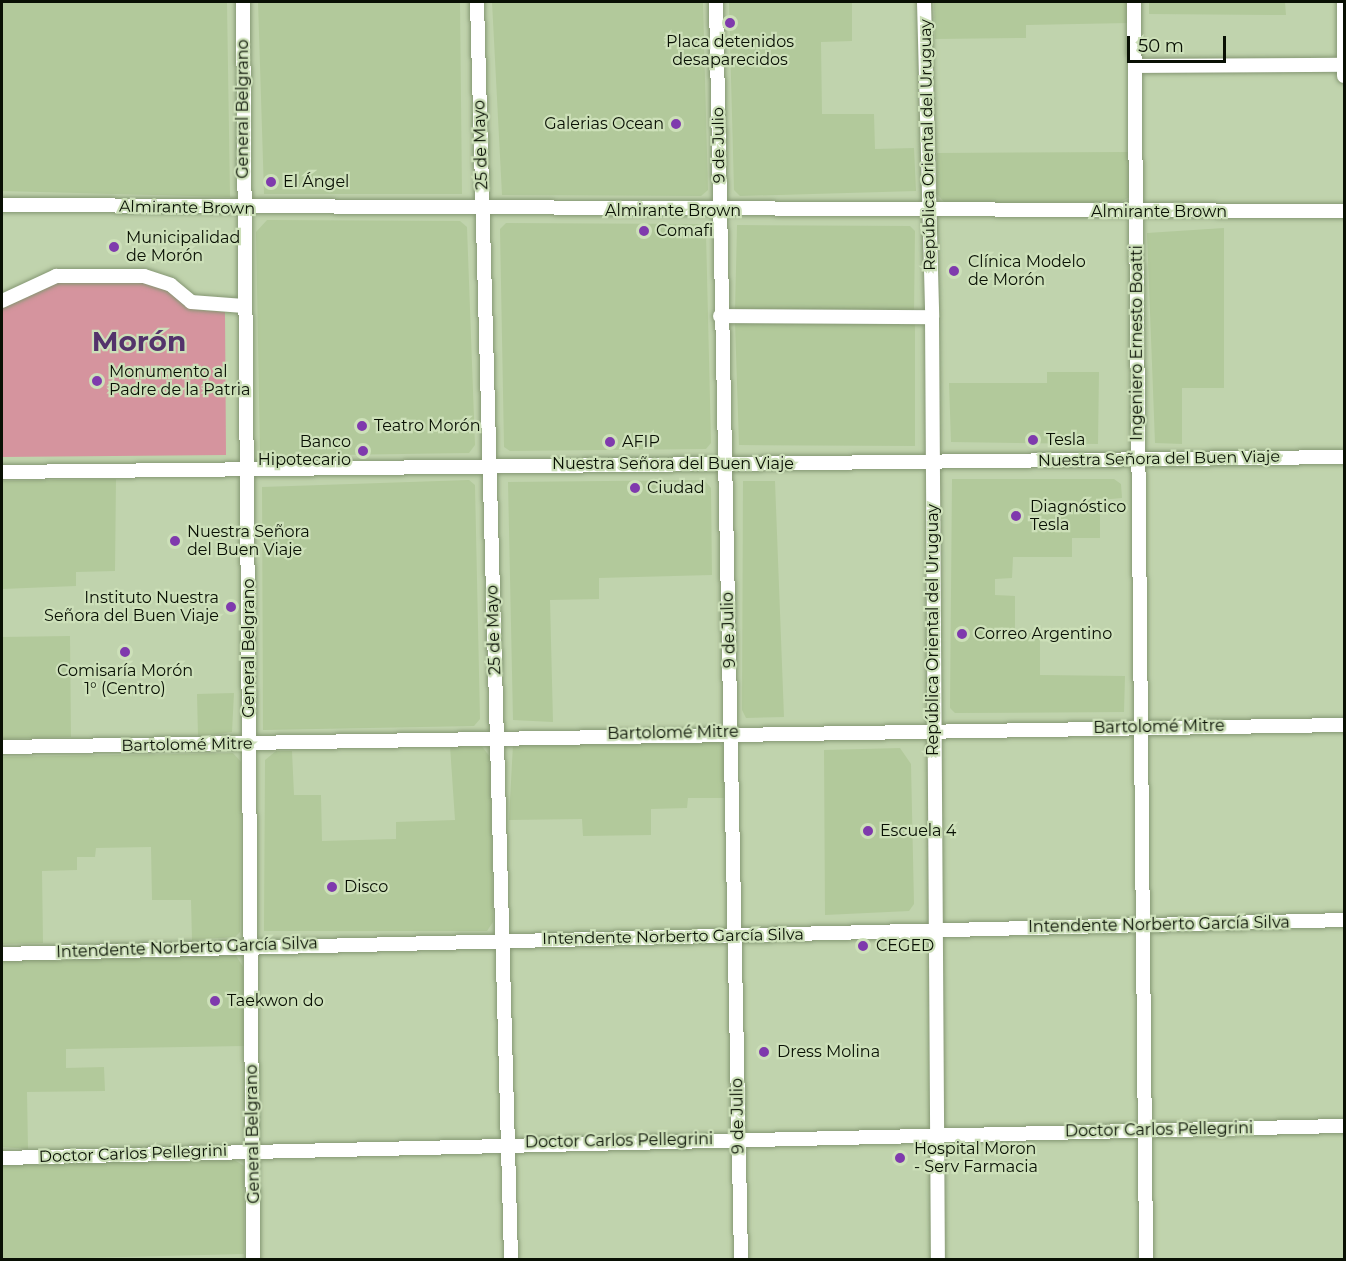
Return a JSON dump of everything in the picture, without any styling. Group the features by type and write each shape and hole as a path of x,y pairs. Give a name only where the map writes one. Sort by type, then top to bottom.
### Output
{"street":[{"name":"General Belgrano","path":"243,2 250,945 254,1151 253,1260"},
{"name":"25 de Mayo","path":"477,2 511,1260"},
{"name":"9 de Julio","path":"716,2 720,316 741,1260"},
{"name":"República Oriental del Uruguay","path":"924,2 932,318 934,931 938,1260"},
{"name":"Ingeniero Ernesto Boatti","path":"1134,2 1146,1260"},
{"path":"1344,2 1344,76"},
{"path":"1135,66 1344,65"},
{"name":"Almirante Brown","path":"2,205 244,209 1137,213 1344,211"},
{"path":"2,301 42,278 144,276 171,285 191,302 244,306"},
{"path":"720,316 932,318"},
{"name":"Nuestra Señora del Buen Viaje","path":"2,472 1344,457"},
{"name":"Bartolomé Mitre","path":"2,747 249,744 731,732 934,732 1344,725"},
{"name":"Intendente Norberto García Silva","path":"2,954 250,945 735,936 1344,920"},
{"name":"Doctor Carlos Pellegrini","path":"2,1158 738,1138 1344,1126"}],"shaded area":[{"path":"2,2 227,2 230,197 2,191"},
{"path":"258,2 460,2 462,194 264,194"},
{"path":"492,2 703,2 708,190 701,196 502,195"},
{"path":"729,2 878,2 852,3 852,41 821,42 822,114 874,114 875,149 914,148 916,191 740,196 734,190"},
{"path":"934,2 1129,2 1129,23 1026,25 1026,38 935,39"},
{"path":"1149,2 1285,2 1286,15 1149,14"},
{"path":"1131,152 1130,197 1120,202 945,203 937,194 937,153"},
{"path":"267,220 460,221 467,227 475,445 469,453 266,456 260,451 256,232"},
{"path":"506,223 699,224 706,232 711,443 706,449 510,451 504,447 500,229"},
{"path":"737,225 910,226 915,231 914,313 735,312"},
{"path":"1224,228 1224,388 1182,388 1182,444 1155,443 1147,233"},
{"path":"144,276 199,310 225,312 226,455 2,457 2,301 42,278"},
{"path":"915,320 915,446 739,445 735,322"},
{"path":"1047,372 1099,372 1098,444 951,442 949,383 1047,383"},
{"path":"116,479 115,571 76,572 76,586 2,589 2,481"},
{"path":"952,479 1114,479 1121,484 1122,498 1100,500 1100,538 1072,538 1072,557 1013,557 1012,578 995,579 995,595 1015,596 1015,633 1040,633 1040,675 1125,676 1124,712 955,713 950,708"},
{"path":"469,480 475,485 480,719 474,726 263,730 262,487"},
{"path":"704,480 711,488 712,575 599,578 599,599 550,600 553,722 513,720 508,482"},
{"path":"743,481 775,481 784,717 746,718 742,710"},
{"path":"70,636 71,737 2,739 2,637"},
{"path":"234,693 232,732 198,737 197,694"},
{"path":"717,740 724,747 724,798 688,798 687,808 651,809 651,835 583,836 582,819 509,820 513,744"},
{"path":"481,745 490,757 493,922 487,931 264,931 265,760 276,751 292,751 294,795 321,795 322,841 396,839 396,822 455,820 450,746"},
{"name":"Escuela 4","path":"900,748 911,764 914,904 909,911 825,915 824,750"},
{"path":"233,753 241,762 240,932 235,937 192,940 191,900 152,900 151,847 96,848 95,857 77,857 77,870 42,871 43,943 2,944 2,757"},
{"path":"235,954 243,967 244,1046 66,1049 66,1068 104,1067 105,1091 27,1092 28,1149 2,1147 2,961"},
{"path":"233,1159 244,1166 244,1254 2,1260 3,1165"}],"place":[{"name":"Placa detenidos desaparecidos","path":"730,23"},
{"name":"Galerias Ocean","path":"676,124"},
{"name":"El Ángel","path":"271,182"},
{"name":"Comafi","path":"644,231"},
{"name":"Municipalidad de Morón","path":"114,247"},
{"name":"Clínica Modelo de Morón","path":"954,271"},
{"name":"Monumento al Padre de la Patria","path":"97,381"},
{"name":"Teatro Morón","path":"362,426"},
{"name":"Tesla","path":"1033,440"},
{"name":"AFIP","path":"610,442"},
{"name":"Banco Hipotecario","path":"363,451"},
{"name":"Ciudad","path":"635,488"},
{"name":"Diagnóstico Tesla","path":"1016,516"},
{"name":"Nuestra Señora del Buen Viaje","path":"175,541"},
{"name":"Instituto Nuestra Señora del Buen Viaje","path":"231,607"},
{"name":"Correo Argentino","path":"962,634"},
{"name":"Comisaría Morón 1° (Centro)","path":"125,652"},
{"name":"Escuela 4","path":"868,831"},
{"name":"Disco","path":"332,887"},
{"name":"CEGED","path":"863,946"},
{"name":"Taekwon do","path":"215,1001"},
{"name":"Dress Molina","path":"764,1052"},
{"name":"Hospital Moron - Serv Farmacia","path":"900,1158"}],"district":[{"name":"Morón","path":"139,341"}]}
